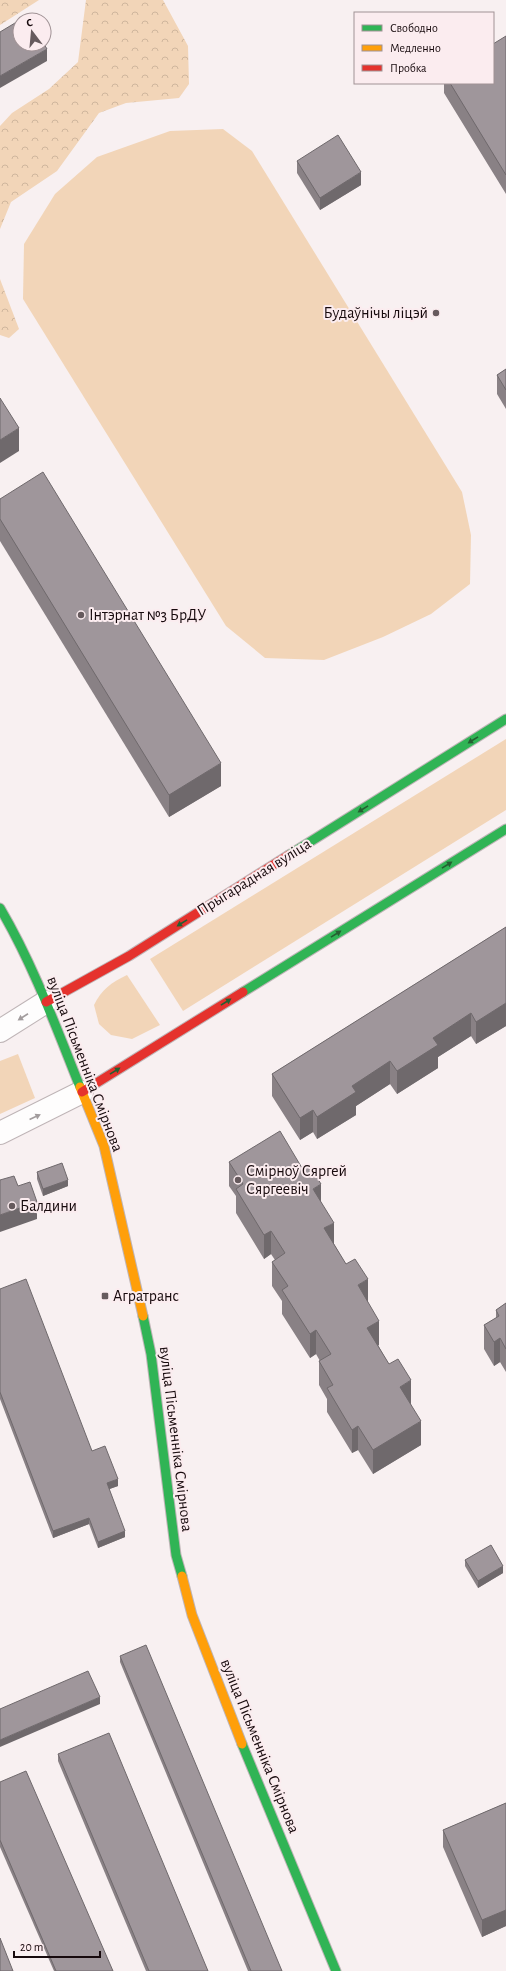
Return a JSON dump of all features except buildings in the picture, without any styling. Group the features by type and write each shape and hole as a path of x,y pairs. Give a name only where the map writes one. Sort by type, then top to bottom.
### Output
{"main road":[{"name":"Прыгарадная вуліца","path":"46,1002 129,956 506,719"},
{"path":"82,1092 506,829"},
{"name":"вуліца Пісьменніка Смірнова","path":"0,908 16,935 46,1002 104,1146 151,1354 176,1555 192,1615 250,1766 336,1971"}],"street":[{"name":"Прыгарадная вуліца","path":"0,1031 46,1002"},
{"path":"0,1133 82,1092"}],"green space":[{"path":"0,0 39,0 20,12 12,12 12,17 0,25"},
{"path":"86,0 163,0 188,46 189,84 179,98 126,103 99,113 57,171 11,202 0,229 0,126 12,113 49,89 78,62"},
{"path":"223,129 252,151 462,492 471,535 470,584 431,614 383,637 324,660 265,658 226,626 23,299 24,244 55,194 97,157 170,131"},
{"path":"0,279 19,329 9,338 0,335"},
{"path":"506,739 506,810 183,1011 150,959"},
{"path":"127,975 160,1025 132,1039 111,1035 99,1024 94,1005 100,995 108,987"},
{"path":"18,1054 35,1098 0,1114 0,1061"}],"traffic: fast":[{"path":"289,855 506,719"},
{"path":"243,992 506,829"},
{"path":"0,908 33,973 80,1087"},
{"path":"143,1316 151,1354 176,1555 182,1576"},
{"path":"242,1744 336,1971"}],"traffic: slow":[{"path":"80,1087 104,1146 143,1316"},
{"path":"182,1576 192,1615 242,1744"}],"traffic: jam":[{"path":"46,1002 129,956 289,855"},
{"path":"82,1092 243,992"}],"place":[{"name":"Будаўнічы ліцэй","path":"436,313"},
{"name":"Інтэрнат №3 БрДУ","path":"81,615"},
{"name":"Смірноў Сяргей Сяргеевіч","path":"238,1180"},
{"name":"Балдини","path":"12,1206"},
{"name":"Агратранс","path":"105,1296"}]}
